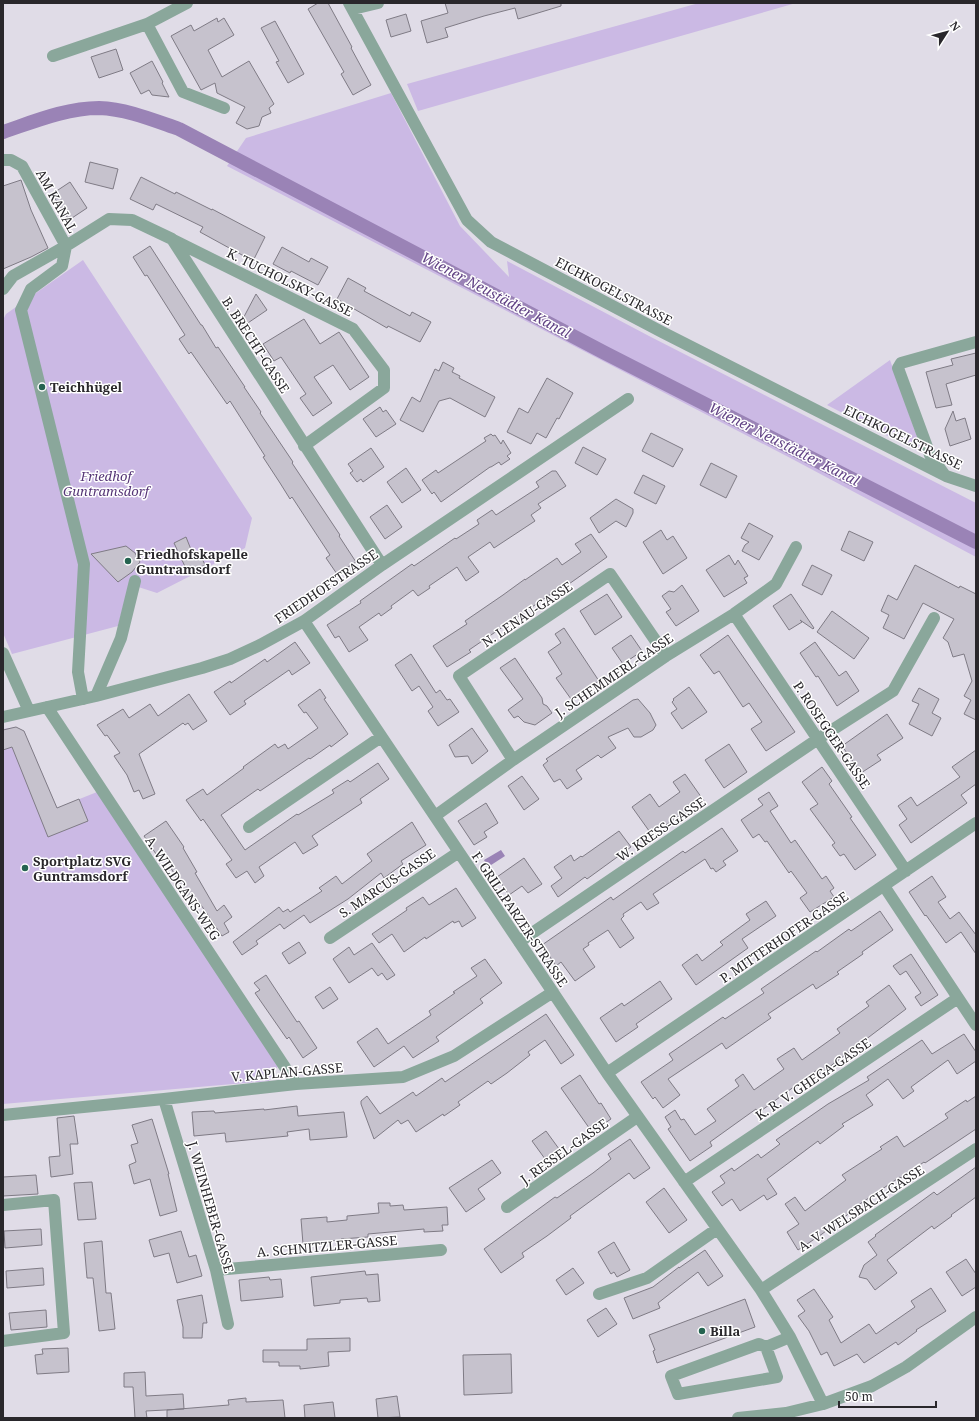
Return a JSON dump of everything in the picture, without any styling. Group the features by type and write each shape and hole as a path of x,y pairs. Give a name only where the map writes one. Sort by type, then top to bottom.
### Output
{"street":[{"path":"53,56 147,24 187,3"},
{"path":"351,6 378,3"},
{"name":"EICHKOGELSTRASSE","path":"351,6 467,220 491,242 662,332 946,476 976,486"},
{"path":"147,24 183,92 224,108"},
{"name":"AM KANAL","path":"3,160 11,160 22,166 66,246"},
{"path":"3,290 13,276 66,246 109,219 132,220 172,239"},
{"name":"B. BRECHT-GASSE","path":"172,239 382,565"},
{"name":"K. TUCHOLSKY-GASSE","path":"172,239 353,329 384,370 384,388 304,446"},
{"path":"66,246 62,266 31,288 21,310 84,564 78,672 83,699"},
{"path":"946,476 930,456 898,368 901,363 976,342"},
{"name":"FRIEDHOFSTRASSE","path":"3,717 96,696 202,668 230,659 260,645 304,621 382,565 628,398"},
{"name":"J. SCHEMMERL-GASSE","path":"435,816 513,760 666,656 734,614 776,584 796,546"},
{"name":"N. LENAU-GASSE","path":"513,760 459,676 610,574 666,656"},
{"path":"96,696 121,638 135,581"},
{"name":"P. ROSEGGER-GASSE","path":"734,614 906,871"},
{"name":"W. KRESS-GASSE","path":"519,942 818,739 893,691 934,618"},
{"name":"F. GRILLPARZER-STRASSE","path":"304,621 637,1117 761,1290 790,1337 822,1404"},
{"path":"3,653 29,711"},
{"name":"A. WILDGANS-WEG","path":"47,707 296,1084"},
{"path":"249,827 381,737"},
{"name":"P. MITTERHOFER-GASSE","path":"607,1073 976,823"},
{"name":"S. MARCUS-GASSE","path":"330,938 459,852"},
{"path":"884,886 976,1024"},
{"name":"V. KAPLAN-GASSE","path":"3,1115 296,1084 403,1076 454,1056 553,992"},
{"name":"K. R. V. GHEGA-GASSE","path":"684,1182 958,998"},
{"name":"J. WEINHEBER-GASSE","path":"164,1099 216,1270 228,1324"},
{"name":"J. RESSEL-GASSE","path":"507,1207 637,1117"},
{"name":"A. V. WELSBACH-GASSE","path":"761,1290 976,1149"},
{"path":"3,1204 54,1200 64,1333 3,1341"},
{"path":"599,1294 647,1278 717,1229"},
{"name":"A. SCHNITZLER-GASSE","path":"216,1270 441,1250"},
{"path":"738,1418 786,1412 822,1404 872,1386 906,1367 976,1317"},
{"path":"766,1347 777,1377 678,1394 672,1376 759,1344 766,1347 790,1337"}],"green space":[{"path":"699,3 796,3 418,111 407,84"},
{"path":"391,93 460,226 509,277 507,261 649,336 976,503 976,557 796,461 227,166 246,138"},
{"name":"Friedhof Guntramsdorf","path":"83,260 252,518 245,548 157,593 129,584 118,626 12,654 3,633 3,320 6,314"},
{"path":"890,360 923,454 827,405"},
{"path":"16,727 24,731 57,808 97,792 278,1066 269,1081 3,1104 3,729"}],"shaded area":[{"path":"501,850 505,856 488,867 484,860"}],"building":[{"path":"318,3 328,3 371,85 353,95 341,74 344,72 308,9"},
{"path":"445,3 561,3 561,6 518,19 515,8 484,16 445,28 448,37 427,43 421,21 448,13"},
{"path":"406,14 411,31 391,37 386,20"},
{"path":"217,18 218,22 224,18 234,35 208,50 222,77 249,61 274,104 269,108 271,113 262,117 259,126 247,129 236,123 245,107 217,93 215,83 201,90 171,36 191,25 194,31"},
{"path":"275,21 304,74 288,83 276,62 279,61 261,28"},
{"path":"116,49 123,70 99,78 91,57"},
{"path":"152,61 169,97 152,95 149,90 141,94 130,73"},
{"path":"90,162 118,169 113,189 85,182"},
{"path":"141,177 175,194 176,192 212,209 265,237 253,261 200,232 203,227 156,204 153,210 130,199"},
{"path":"21,180 31,210 48,248 3,269 3,186"},
{"path":"70,182 87,208 69,220 52,194"},
{"path":"150,246 216,348 218,347 245,387 261,412 260,413 293,462 292,463 340,535 339,536 356,562 337,574 326,558 330,555 292,497 290,499 230,401 227,404 191,352 189,354 179,339 185,335 147,275 145,276 133,257"},
{"path":"282,247 309,262 311,258 328,267 318,285 291,271 290,273 273,264"},
{"path":"348,278 366,288 364,291 410,316 412,312 431,322 420,342 388,326 387,328 337,299"},
{"path":"256,294 267,310 239,329 238,328"},
{"path":"304,319 320,344 339,332 369,377 350,390 333,365 314,377 332,403 313,416 300,398 306,394 281,357 274,361 263,344"},
{"path":"976,353 976,375 946,384 952,405 936,408 926,372 953,365 951,359"},
{"path":"443,362 454,368 452,372 460,376 459,378 495,397 485,417 450,398 439,401 423,432 400,420 412,397 420,402 435,369 439,371"},
{"path":"547,378 573,393 559,419 557,418 546,438 537,433 531,444 507,432 519,408 528,413"},
{"path":"380,407 383,412 386,410 396,424 376,437 363,419"},
{"path":"953,411 956,421 965,418 971,439 950,446 945,429"},
{"path":"651,433 683,449 673,467 642,451"},
{"path":"491,434 493,436 495,435 501,444 503,440 511,453 507,456 510,459 501,465 499,462 490,467 441,502 434,492 432,494 422,480 436,470 438,473 486,441 484,438"},
{"path":"583,447 606,459 597,475 575,463"},
{"path":"371,448 384,467 363,482 361,479 357,482 350,473 353,471 348,464"},
{"path":"711,463 737,476 726,498 700,485"},
{"path":"406,468 421,490 402,503 387,482"},
{"path":"552,471 556,471 566,486 538,504 541,508 531,515 535,521 494,548 490,542 468,557 479,572 466,581 457,567 429,586 430,588 418,596 413,590 391,606 392,608 381,616 379,613 359,627 368,640 349,652 339,636 335,638 327,625 361,603 360,601 412,564 414,566 455,538 456,539 479,524 477,520 492,510 496,515 539,487 536,482"},
{"path":"643,475 665,486 656,504 634,493"},
{"path":"616,499 633,509 633,513 626,527 616,521 599,533 590,518"},
{"path":"387,505 402,527 385,539 370,517"},
{"path":"749,523 773,536 759,560 742,551 745,545 749,542 741,538"},
{"path":"661,530 667,540 673,536 687,558 663,574 643,542"},
{"path":"849,531 873,542 864,561 841,550"},
{"path":"591,534 607,557 552,596 551,594 469,650 471,652 447,667 433,646 467,624 465,621 557,558 562,565 581,552 575,544"},
{"path":"186,537 194,557 200,554 205,565 188,573 174,543"},
{"path":"126,546 135,553 140,562 132,572 118,582 91,554"},
{"path":"729,555 735,565 738,560 748,576 744,578 747,583 724,597 706,570"},
{"path":"812,565 832,575 822,595 802,585"},
{"path":"915,565 959,588 960,586 976,594 976,720 964,714 971,700 964,696 972,681 964,654 953,657 948,642 943,638 954,619 923,603 904,639 883,628 889,615 881,611 888,595 897,600"},
{"path":"682,585 699,611 676,626 666,612 671,609 662,596 669,591 674,592"},
{"path":"607,594 622,617 595,635 580,611"},
{"path":"791,594 814,628 813,629 800,620 802,622 789,630 773,606"},
{"path":"832,611 869,638 854,659 817,632"},
{"path":"564,628 599,681 571,699 556,678 562,674 548,652 561,643 555,634"},
{"path":"631,635 642,651 623,664 612,648"},
{"path":"728,635 795,732 766,751 751,729 762,722 749,703 743,707 719,671 714,674 700,655"},
{"path":"295,642 310,663 292,675 289,670 244,701 246,704 230,715 214,692 230,681 231,683 265,659 267,662"},
{"path":"815,642 839,676 846,671 859,691 837,706 818,676 816,677 800,653"},
{"path":"411,654 436,693 440,690 447,700 450,699 459,712 438,726 428,711 433,707 419,686 412,691 395,665"},
{"path":"515,658 542,698 543,704 547,706 552,713 535,725 524,722 518,716 514,718 508,710 523,699 500,668"},
{"path":"689,687 707,712 682,729 671,713 677,709 672,702 674,700 673,699"},
{"path":"919,688 939,699 932,713 941,718 932,736 909,724 919,704 912,701"},
{"path":"320,689 326,698 324,699 348,734 331,747 330,745 310,759 309,758 260,791 258,789 221,815 245,850 297,814 298,815 334,793 332,790 348,780 350,782 378,763 389,779 360,799 362,803 312,836 318,845 303,854 295,842 259,867 264,876 255,883 247,871 236,878 226,864 232,860 203,819 201,821 186,800 203,789 207,795 275,744 278,748 285,744 288,749 318,728 306,712 304,713 298,705"},
{"path":"189,694 207,721 193,730 188,723 185,725 183,723 139,754 155,794 143,799 139,790 134,792 127,775 114,756 120,753 107,735 105,736 97,725 123,709 129,718 150,704 158,716"},
{"path":"638,699 650,713 656,725 653,730 641,737 634,737 628,728 608,737 616,748 601,758 598,755 576,770 582,779 567,789 560,779 554,782 543,765 548,761 546,759 633,700"},
{"path":"887,714 903,738 877,755 881,760 861,773 842,746"},
{"path":"16,727 24,731 57,808 79,799 88,821 48,837 12,747 3,750 3,730"},
{"path":"472,728 488,751 472,764 468,756 455,757 449,745"},
{"path":"729,744 747,772 724,788 705,760"},
{"path":"976,750 976,784 961,795 967,803 911,843 899,825 907,819 898,806 911,797 917,806 960,777 952,767"},
{"path":"822,767 832,781 829,784 852,817 850,818 876,855 855,870 844,854 840,856 832,845 835,843 810,809 818,804 802,782"},
{"path":"685,774 704,801 652,835 632,807 650,794 659,807 680,792 673,782"},
{"path":"522,776 539,799 524,810 508,786"},
{"path":"769,792 778,806 770,811 791,843 795,840 822,879 826,876 834,888 830,891 834,897 810,912 800,898 807,893 791,871 789,873 767,841 765,842 759,834 753,838 741,820 763,805 758,799"},
{"path":"486,803 498,823 484,832 487,837 474,845 458,821"},
{"path":"166,821 184,847 183,848 197,872 195,873 217,911 224,905 232,917 224,923 229,932 222,936 199,902 193,906 161,851 156,854 144,836"},
{"path":"412,822 426,845 401,861 403,864 384,878 381,873 348,899 310,923 304,915 284,929 280,924 256,941 258,944 242,955 233,942 279,907 283,912 288,909 290,912 322,891 319,888 336,876 342,884 372,861 367,854"},
{"path":"722,828 738,851 723,861 726,865 716,872 713,868 711,869 705,859 653,894 659,903 647,910 641,902 623,914 624,916 621,919 634,938 620,948 608,930 588,943 589,945 583,949 595,967 575,981 561,962 556,966 542,945 611,897 613,900 683,851 685,853"},
{"path":"619,831 631,847 587,879 585,877 558,897 551,886 562,878 554,867 571,855 574,861 581,856 582,857"},
{"path":"524,858 542,884 528,893 522,886 509,895 497,877"},
{"path":"932,876 946,897 938,902 950,919 959,912 976,935 976,954 961,932 946,943 909,892"},
{"path":"456,888 476,918 462,927 459,921 454,923 453,921 426,939 425,937 404,952 392,934 379,943 372,934 423,897 429,905"},
{"path":"766,901 776,916 742,939 748,948 696,985 682,965 697,954 702,961 723,945 720,942 750,920 746,914"},
{"path":"880,911 893,930 837,972 839,974 816,989 813,984 768,1014 771,1018 726,1049 722,1043 668,1079 680,1095 663,1108 655,1097 653,1099 641,1082 673,1060 669,1054 723,1017 725,1019 764,993 761,989 849,929 851,931"},
{"path":"299,942 306,953 289,964 282,953"},
{"path":"372,943 395,975 387,980 382,973 378,976 372,968 349,983 333,959 349,947 354,955"},
{"path":"911,954 938,995 921,1006 915,997 921,993 906,971 900,975 893,966"},
{"path":"485,959 502,983 480,999 483,1003 436,1037 439,1041 413,1058 404,1046 374,1067 357,1042 377,1028 388,1044 431,1015 429,1011 455,993 453,992 477,976 471,968"},
{"path":"266,975 297,1022 299,1021 317,1048 303,1058 289,1037 287,1039 255,993 260,990 254,983"},
{"path":"660,981 672,999 636,1024 638,1027 616,1042 600,1018 622,1003 624,1006"},
{"path":"889,985 906,1009 820,1074 817,1070 758,1113 756,1109 710,1142 712,1146 690,1161 668,1129 671,1127 665,1117 675,1110 681,1120 684,1119 695,1135 716,1121 707,1109 739,1086 735,1080 743,1074 754,1090 784,1069 777,1059 794,1048 802,1060 840,1033 837,1029 869,1006 866,1002"},
{"path":"330,987 338,999 323,1009 315,997"},
{"path":"546,1014 574,1055 561,1064 545,1040 528,1052 530,1055 507,1073 491,1084 488,1081 458,1102 460,1105 444,1116 443,1114 416,1132 408,1120 401,1124 398,1120 374,1139 361,1104 361,1101 367,1096 380,1114 413,1092 416,1096 442,1078 445,1082"},
{"path":"964,1034 976,1052 976,1061 957,1074 948,1060 911,1087 914,1091 903,1099 888,1079 866,1095 873,1105 842,1124 844,1126 820,1144 818,1141 767,1179 777,1194 767,1200 764,1195 740,1211 732,1199 722,1206 712,1192 725,1183 720,1176 732,1168 734,1171 758,1154 761,1158 780,1144 776,1140 828,1104 869,1080 867,1077 922,1040 932,1054"},
{"path":"580,1075 611,1119 592,1132 561,1088"},
{"path":"976,1096 976,1129 854,1208 855,1209 822,1234 798,1250 787,1232 799,1224 785,1204 795,1197 805,1211 846,1180 842,1175 882,1149 880,1147 897,1136 904,1147 948,1118 945,1114 966,1100 967,1102"},
{"path":"297,1106 298,1116 344,1112 347,1137 310,1140 309,1129 287,1132 288,1136 226,1142 225,1133 194,1136 192,1112 214,1111 215,1113"},
{"path":"74,1116 78,1144 70,1144 73,1174 51,1177 49,1157 60,1156 57,1118"},
{"path":"152,1119 169,1174 177,1211 160,1216 150,1179 134,1184 129,1165 136,1162 131,1145 138,1143 132,1125"},
{"path":"546,1131 562,1153 548,1163 532,1141"},
{"path":"630,1139 650,1168 634,1179 629,1173 570,1216 571,1218 547,1236 522,1253 524,1257 501,1273 484,1249 555,1197 557,1198 593,1173 611,1159 608,1154"},
{"path":"492,1160 501,1173 478,1189 485,1199 466,1212 449,1188"},
{"path":"976,1167 976,1197 934,1229 932,1226 887,1260 897,1273 875,1290 867,1279 859,1277 864,1265 877,1255 868,1242 876,1236 875,1235 934,1192 937,1195"},
{"path":"36,1175 38,1194 3,1196 3,1177"},
{"path":"92,1182 96,1219 78,1220 74,1183"},
{"path":"664,1188 687,1220 669,1233 646,1202"},
{"path":"378,1203 390,1203 390,1206 403,1205 404,1210 447,1207 448,1225 442,1225 443,1231 424,1232 424,1229 368,1234 368,1237 303,1244 301,1219 327,1217 327,1222 347,1220 347,1216 379,1213"},
{"path":"41,1229 42,1245 5,1248 4,1231"},
{"path":"181,1231 189,1257 196,1255 202,1276 177,1283 169,1253 154,1257 149,1240"},
{"path":"102,1241 106,1293 111,1293 115,1329 99,1331 93,1278 87,1278 84,1243"},
{"path":"614,1242 630,1270 617,1277 614,1272 611,1274 598,1252"},
{"path":"705,1250 723,1276 708,1286 698,1272 658,1303 660,1308 633,1319 624,1298 653,1287 679,1267"},
{"path":"966,1259 976,1274 976,1287 962,1296 946,1272"},
{"path":"43,1268 44,1285 7,1288 6,1271"},
{"path":"573,1268 584,1283 566,1295 556,1280"},
{"path":"365,1271 366,1275 378,1274 380,1301 368,1302 367,1298 340,1300 340,1303 314,1306 311,1277"},
{"path":"269,1277 270,1280 281,1279 283,1297 241,1301 239,1280"},
{"path":"931,1288 946,1311 916,1330 917,1331 898,1345 896,1342 864,1363 857,1354 834,1366 827,1352 821,1355 809,1331 798,1316 805,1311 797,1300 814,1289 833,1317 829,1320 841,1343 869,1324 876,1334 915,1307 911,1301"},
{"path":"202,1295 207,1323 203,1323 202,1338 183,1338 183,1327 177,1300"},
{"name":"Billa","path":"745,1299 755,1327 657,1363 653,1351 655,1350 649,1335"},
{"path":"606,1308 617,1324 598,1337 587,1320"},
{"path":"46,1310 47,1327 11,1330 9,1313"},
{"path":"350,1338 350,1351 328,1352 329,1366 300,1369 300,1366 279,1366 279,1362 263,1362 263,1350 307,1350 307,1339"},
{"path":"68,1348 69,1372 37,1374 35,1355 43,1354 42,1349"},
{"path":"511,1354 512,1393 464,1395 463,1355"},
{"path":"145,1372 146,1396 183,1394 184,1409 146,1411 147,1418 135,1418 133,1387 124,1387 124,1373"},
{"path":"397,1396 400,1417 378,1418 376,1399"},
{"path":"246,1398 246,1402 283,1400 285,1418 167,1418 167,1410 229,1405 228,1400"},
{"path":"333,1402 335,1418 305,1418 304,1405"}],"waterway":[{"name":"Wiener Neustädter Kanal","path":"3,132 62,113 74,110 99,108 120,110 179,129 605,353 976,542"}],"place":[{"name":"Teichhügel","path":"42,387"},
{"name":"Friedhofskapelle Guntramsdorf","path":"128,561"},
{"name":"Sportplatz SVG Guntramsdorf","path":"25,868"},
{"name":"Billa","path":"702,1331"}]}
